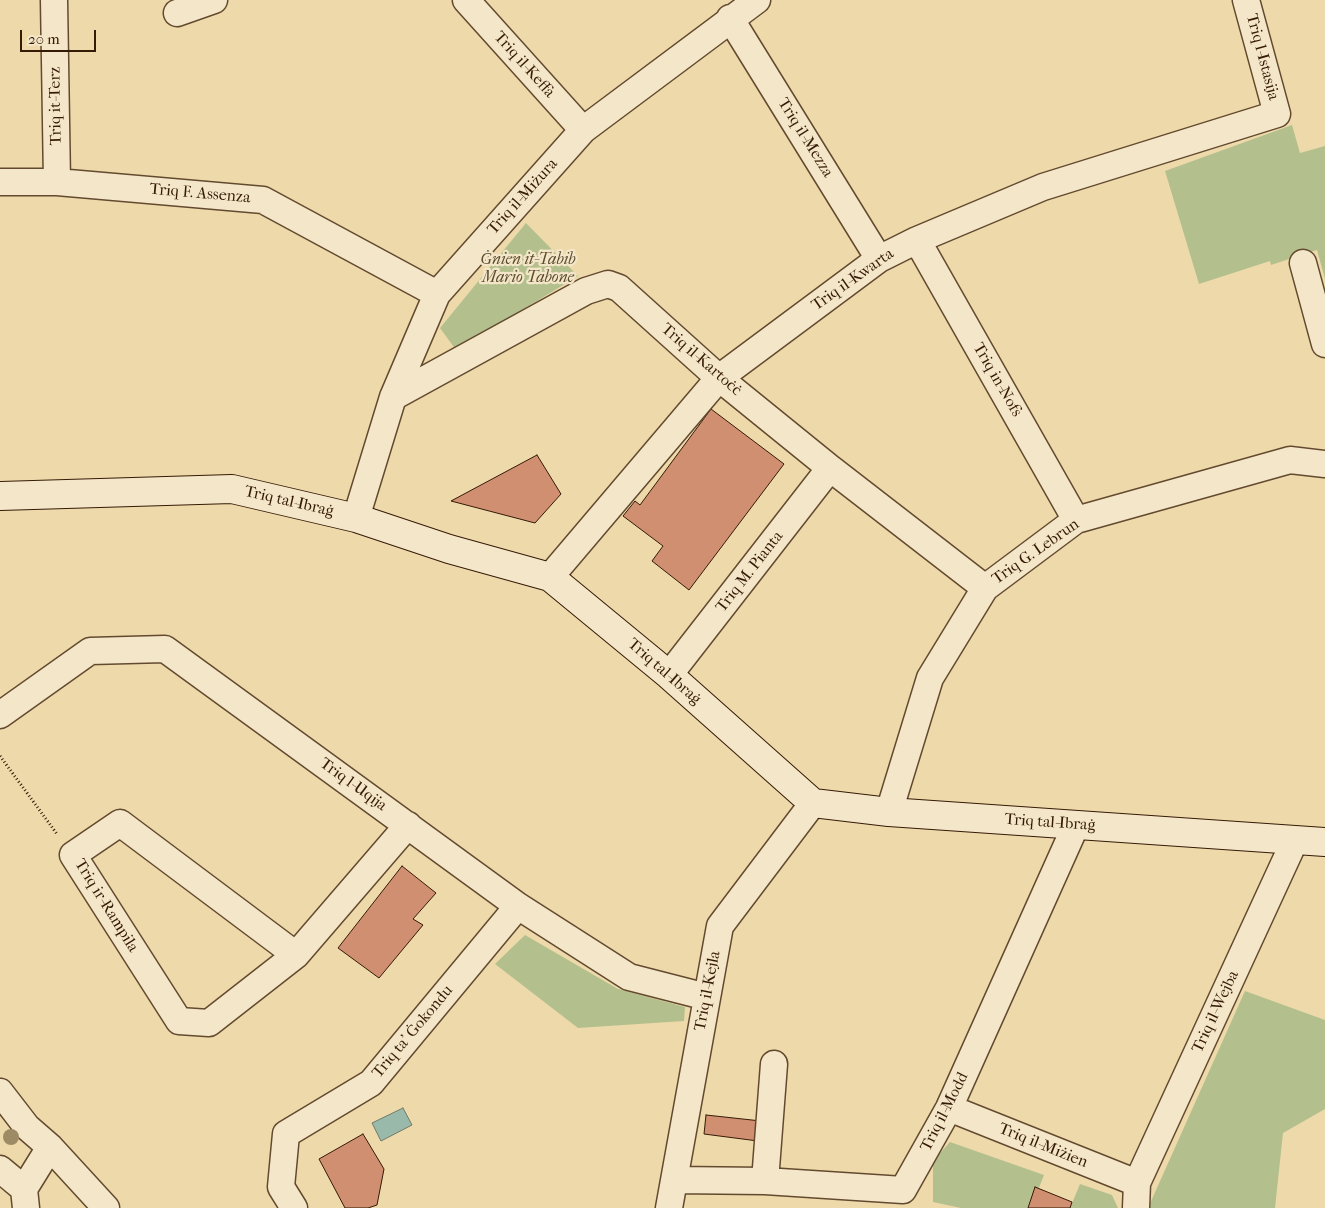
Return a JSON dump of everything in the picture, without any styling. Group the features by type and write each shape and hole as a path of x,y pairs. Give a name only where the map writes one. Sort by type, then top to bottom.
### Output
{"main road":[{"name":"Triq tal-Ibraġ","path":"0,496 232,489 356,518 449,549 550,577 669,675 813,803 889,812 1325,842"}],"street":[{"name":"Triq it-Terz","path":"54,0 57,182"},
{"path":"177,13 214,0"},
{"name":"Triq il-Keffa","path":"466,0 583,130"},
{"name":"Triq il-Miżura","path":"356,518 393,397 437,294 583,130 730,18 757,0"},
{"name":"Triq l-Istasija","path":"1246,0 1277,114"},
{"name":"Triq il-Mezza","path":"730,18 879,259"},
{"name":"Triq il-Kwarta","path":"550,577 719,378 879,259 917,240 1043,187 1277,114"},
{"name":"Triq F. Assenza","path":"0,182 57,182 263,200 437,294"},
{"name":"Triq in-Nofs","path":"917,240 1076,520"},
{"path":"1303,262 1323,332"},
{"name":"Triq il-Kartoċċ","path":"393,397 586,291 608,284 619,288 719,378 830,468 985,588"},
{"name":"Triq G. Lebrun","path":"889,812 930,678 985,588 1076,520 1290,460 1325,464"},
{"name":"Triq M. Pianta","path":"669,675 830,468"},
{"name":"Triq l-Uqija","path":"0,715 90,651 165,649 518,906 629,977 707,997"},
{"name":"Triq il-Kejla","path":"669,1208 720,926 813,803"},
{"name":"Triq ir-Rampila","path":"296,955 120,823 72,855 179,1021 208,1023 296,955 408,825"},
{"name":"Triq il-Modd","path":"675,1180 765,1181 903,1190 949,1108 1076,824"},
{"name":"Triq il-Wejba","path":"1137,1196 1295,840"},
{"name":"Triq ta' Ġokondu","path":"294,1208 281,1187 286,1134 371,1083 518,906"},
{"path":"765,1181 774,1064"},
{"path":"0,1092 27,1127 50,1147 106,1208"},
{"name":"Triq il-Miżien","path":"949,1108 1137,1196"},
{"path":"0,1169 25,1198 50,1147"}],"path":[{"path":"0,756 72,855"}],"green space":[{"path":"1292,125 1300,153 1325,146 1325,279 1317,250 1271,265 1270,261 1199,284 1165,171"},
{"name":"Ġnien it-Tabib Mario Tabone","path":"526,223 578,276 456,350 440,328"},
{"path":"525,935 618,989 685,1007 684,1021 578,1028 495,964"},
{"path":"1245,991 1325,1020 1325,1109 1283,1133 1275,1208 1148,1208"},
{"path":"950,1142 1044,1175 1031,1208 961,1208 933,1202 933,1161"},
{"path":"1080,1184 1112,1195 1118,1208 1070,1208"}],"shaded area":[{"path":"403,1108 412,1125 381,1141 372,1123"}],"building":[{"path":"711,409 784,464 689,590 652,561 663,546 623,516 635,501 640,505"},
{"path":"537,455 561,494 535,523 451,501"},
{"path":"402,866 436,893 413,919 423,925 379,978 338,948"},
{"path":"706,1115 761,1121 758,1141 704,1134"},
{"path":"363,1134 384,1169 377,1205 368,1208 345,1208 319,1159"},
{"path":"1035,1187 1072,1202 1070,1208 1028,1208"}]}
